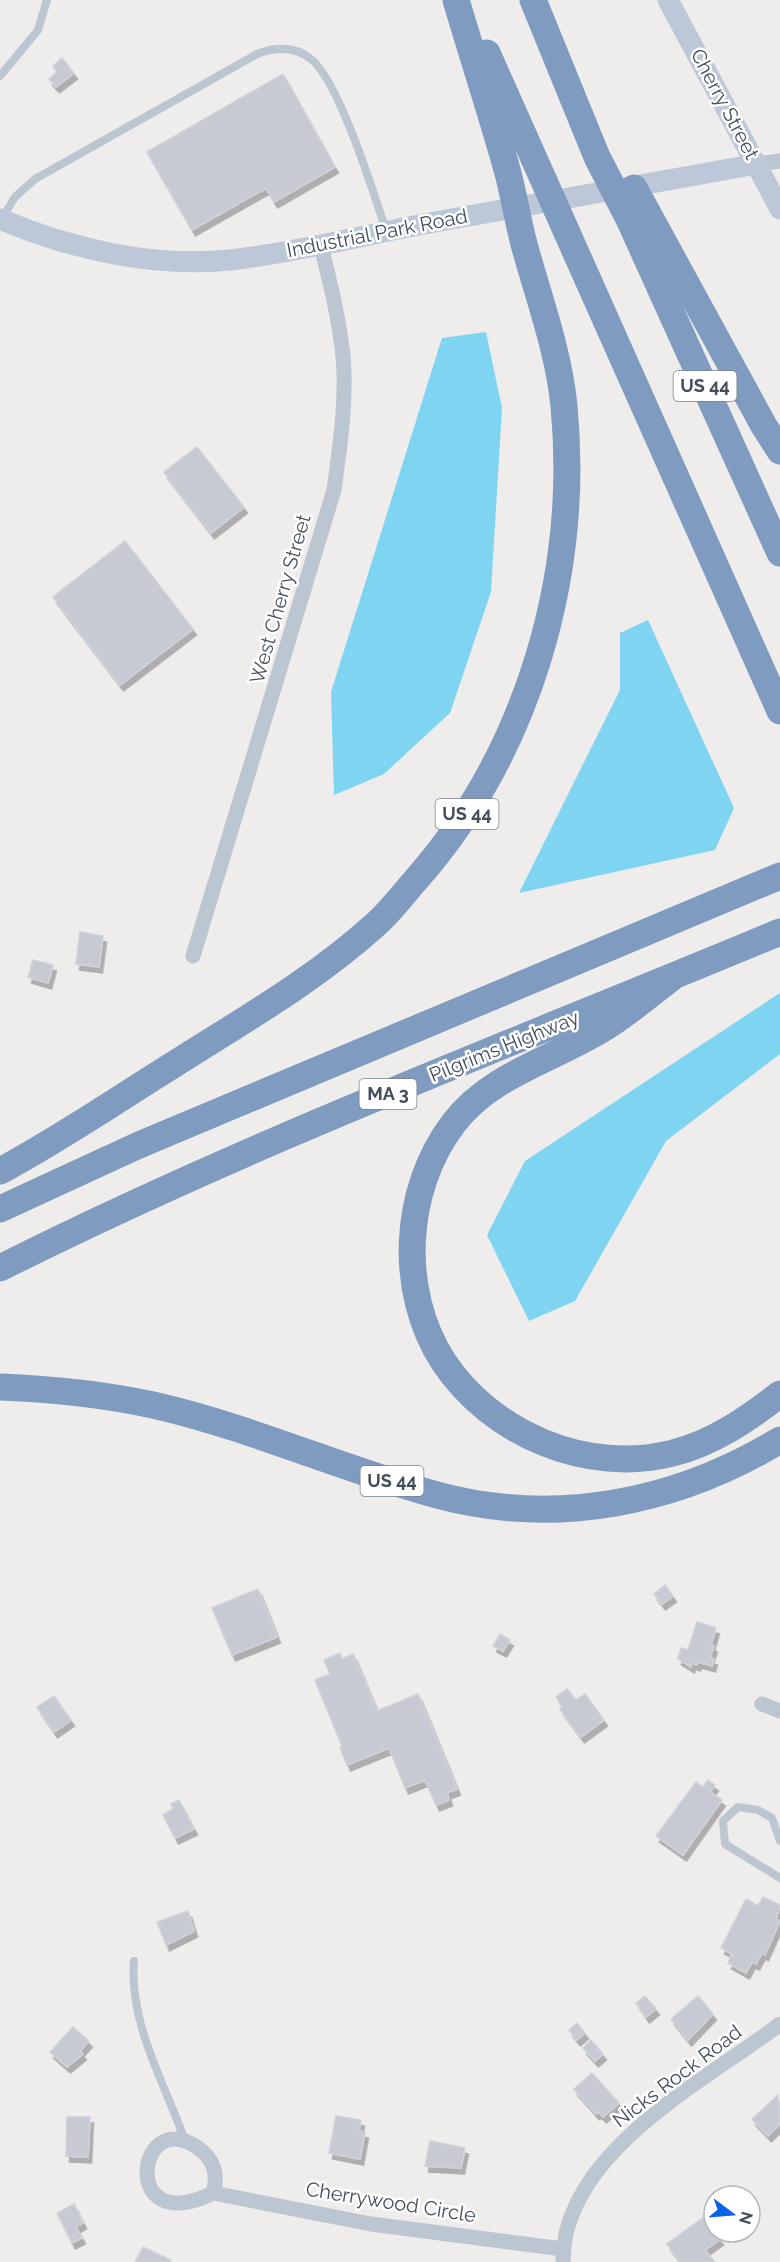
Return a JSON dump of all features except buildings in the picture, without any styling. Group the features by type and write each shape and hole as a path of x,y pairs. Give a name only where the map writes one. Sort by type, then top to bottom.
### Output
{"highway":[{"name":"US 44","path":"0,1172 61,1138 290,992 333,961 386,914 434,860 477,800 518,721 543,644 559,565 567,474 564,403 542,304 524,244 508,174 456,0"},
{"path":"463,0 780,711"},
{"name":"US 44","path":"533,0 547,36 639,218 780,553"},
{"path":"639,218 780,451"},
{"name":"MA 3","path":"0,1209 139,1145 780,876"},
{"name":"Pilgrims Highway","path":"0,1268 186,1181 780,932"},
{"path":"674,976 608,1026 495,1085 463,1110 451,1126 426,1171 413,1219 412,1264 422,1313 443,1360 466,1390 485,1407 505,1423 532,1438 588,1456 647,1458 674,1453 739,1425 780,1394"},
{"name":"US 44","path":"0,1387 95,1394 154,1405 254,1434 438,1495 519,1509 588,1508 634,1501 709,1478 780,1440"}],"street":[{"name":"Cherry Street","path":"668,0 780,209"},
{"path":"757,164 780,161"},
{"name":"Industrial Park Road","path":"1,219 55,239 135,257 228,260 321,246 757,164"},
{"name":"West Cherry Street","path":"193,956 334,490 342,432 343,357 334,298 321,246"},
{"path":"762,1704 780,1711"},
{"name":"Nicks Rock Road","path":"563,2256 576,2202 598,2170 631,2133 780,2024"},
{"name":"Cherrywood Circle","path":"186,2143 179,2140 165,2142 154,2148 147,2162 145,2175 151,2188 165,2200 178,2203 200,2200 213,2193 371,2224 563,2256"},
{"path":"186,2143 196,2146 210,2158 215,2172 213,2193"}],"lane":[{"path":"0,76 38,30 47,0"},
{"path":"1,219 15,197 35,179 259,53 275,48 301,53 312,60 326,77 368,172 387,232"},
{"path":"779,1875 725,1844 723,1821 738,1807 758,1810 772,1818 780,1840"},
{"path":"134,1961 132,1985 139,2023 186,2143"}],"water":[{"path":"486,332 502,408 491,592 450,713 384,774 334,795 331,692 442,338"},
{"path":"648,620 734,808 715,850 519,893 620,690 620,633"},
{"path":"780,993 780,1054 666,1141 575,1301 529,1321 487,1235 525,1161"}]}
